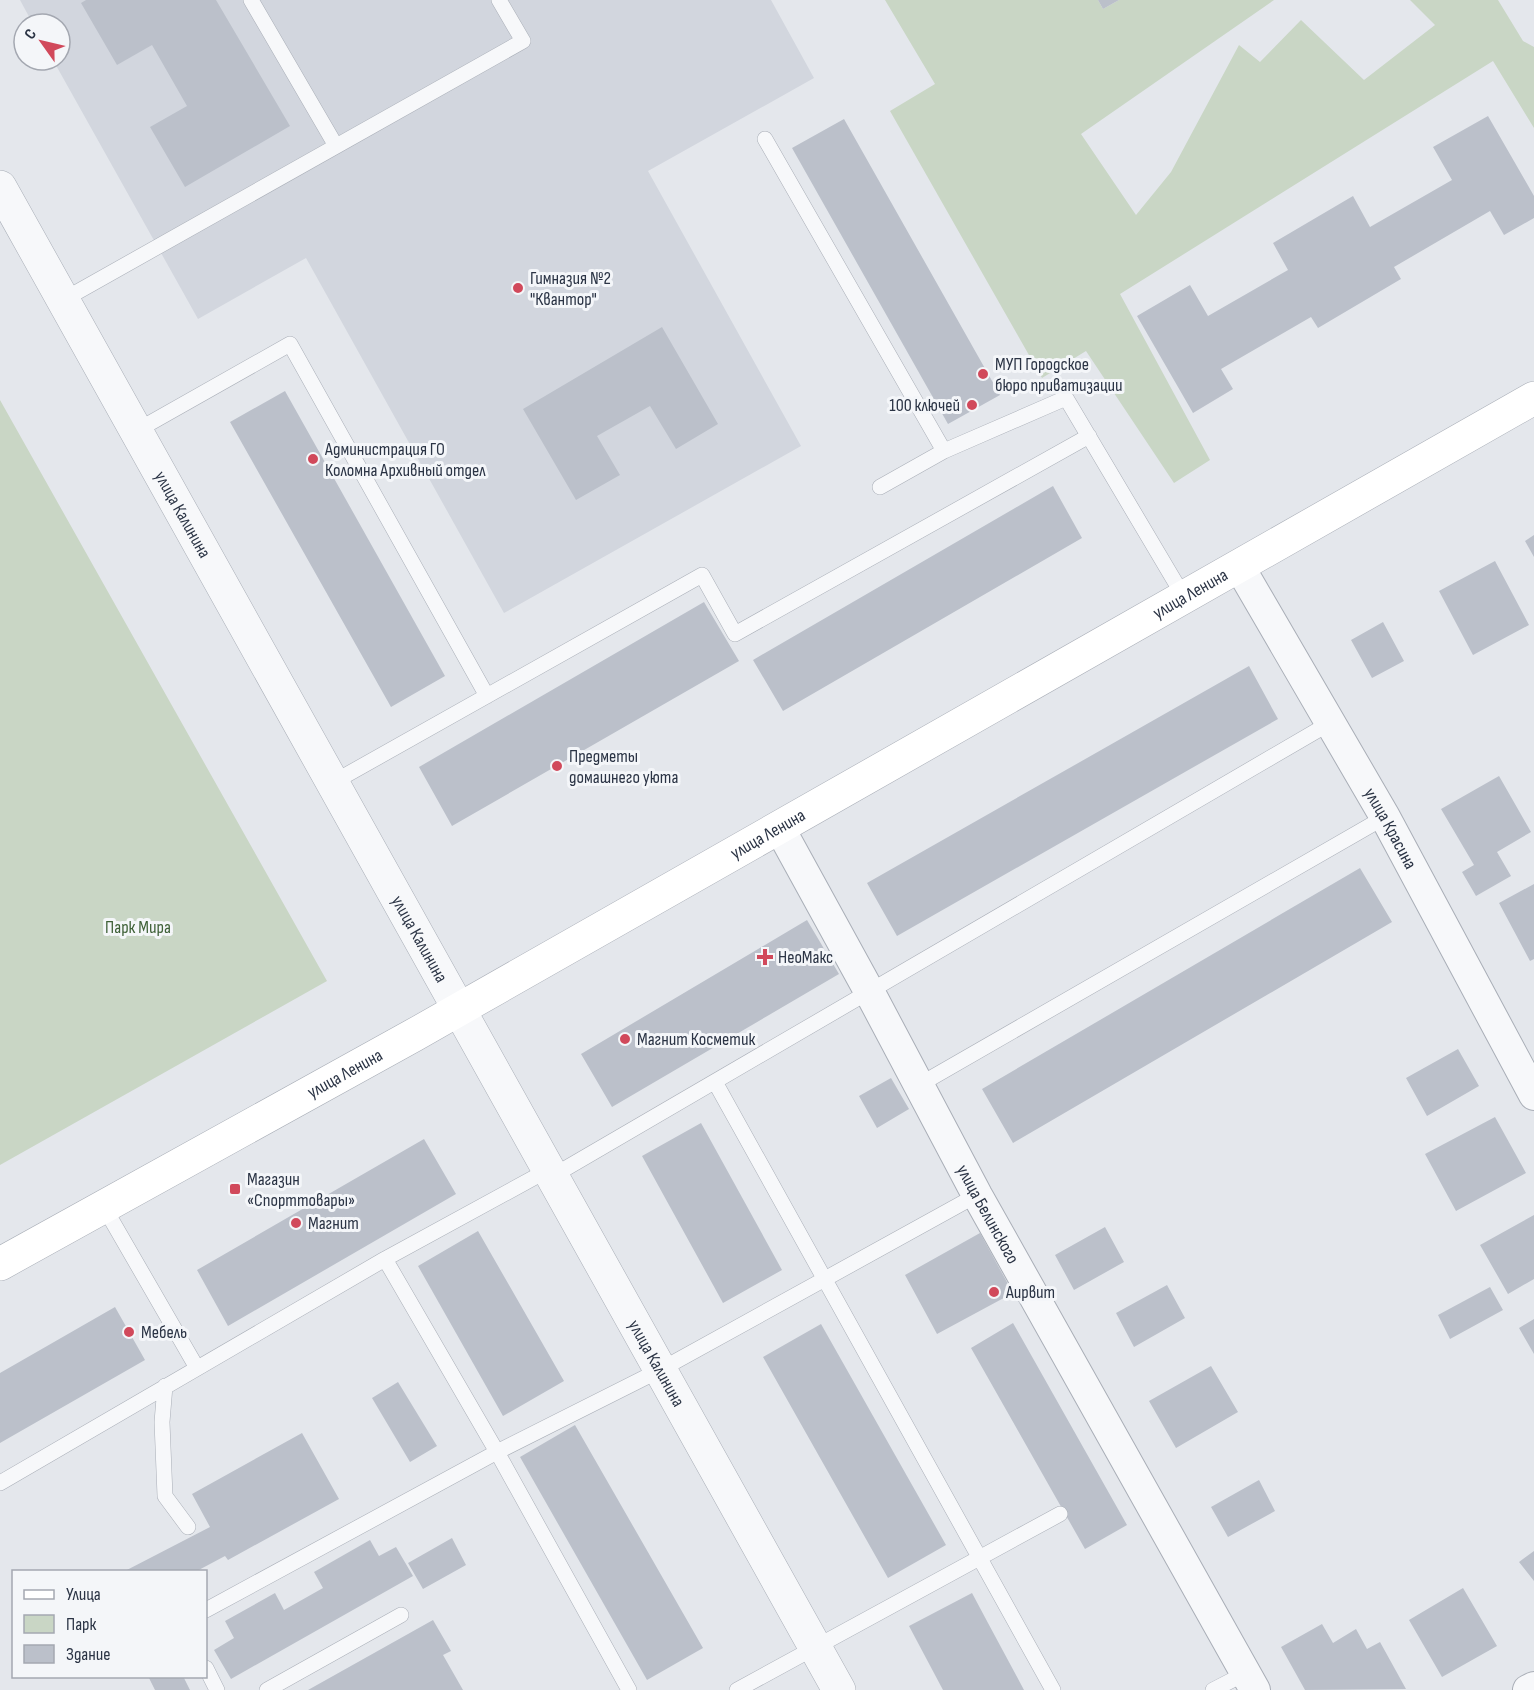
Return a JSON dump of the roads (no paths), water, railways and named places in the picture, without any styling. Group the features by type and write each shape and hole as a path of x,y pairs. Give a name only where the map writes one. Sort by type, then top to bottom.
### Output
{"main road":[{"name":"улица Ленина","path":"0,1264 459,1008 1534,398"}],"street":[{"name":"улица Калинина","path":"0,187 839,1690"},
{"name":"улица Красина","path":"1239,566 1385,817 1534,1095"},
{"name":"улица Белинского","path":"779,827 977,1195 1251,1681"},
{"path":"1528,1690 1534,1687"}],"lane":[{"path":"251,0 336,146"},
{"path":"63,300 523,41 499,0"},
{"path":"765,139 944,452"},
{"path":"136,431 290,344 487,696"},
{"path":"880,487 944,452 1066,398 1184,597"},
{"path":"332,783 702,575 735,634 1089,436"},
{"path":"0,1483 385,1258 550,1173 715,1082 1330,723"},
{"path":"919,1085 1385,817"},
{"path":"715,1082 1053,1690"},
{"path":"207,1609 497,1452 660,1370 977,1195"},
{"path":"104,1207 197,1368"},
{"path":"385,1258 497,1452 629,1690"},
{"path":"165,1386 162,1422 165,1496 188,1527"},
{"path":"737,1690 1060,1514"},
{"path":"267,1690 401,1615"},
{"path":"207,1670 217,1690"},
{"path":"1213,1690 1251,1681"}],"place":[{"name":"Гимназия №2 \"Квантор\"","path":"518,288"},
{"name":"МУП Городское бюро приватизации","path":"983,374"},
{"name":"100 ключей","path":"972,405"},
{"name":"Администрация ГО Коломна Архивный отдел","path":"313,459"},
{"name":"Предметы домашнего уюта","path":"557,766"},
{"name":"НеоМакс","path":"765,957"},
{"name":"Магнит Косметик","path":"625,1039"},
{"name":"Магазин «Спорттовары»","path":"235,1189"},
{"name":"Магнит","path":"296,1223"},
{"name":"Аирвит","path":"994,1292"},
{"name":"Мебель","path":"129,1332"}],"park label":[{"name":"Парк Мира","path":"138,927"}]}
